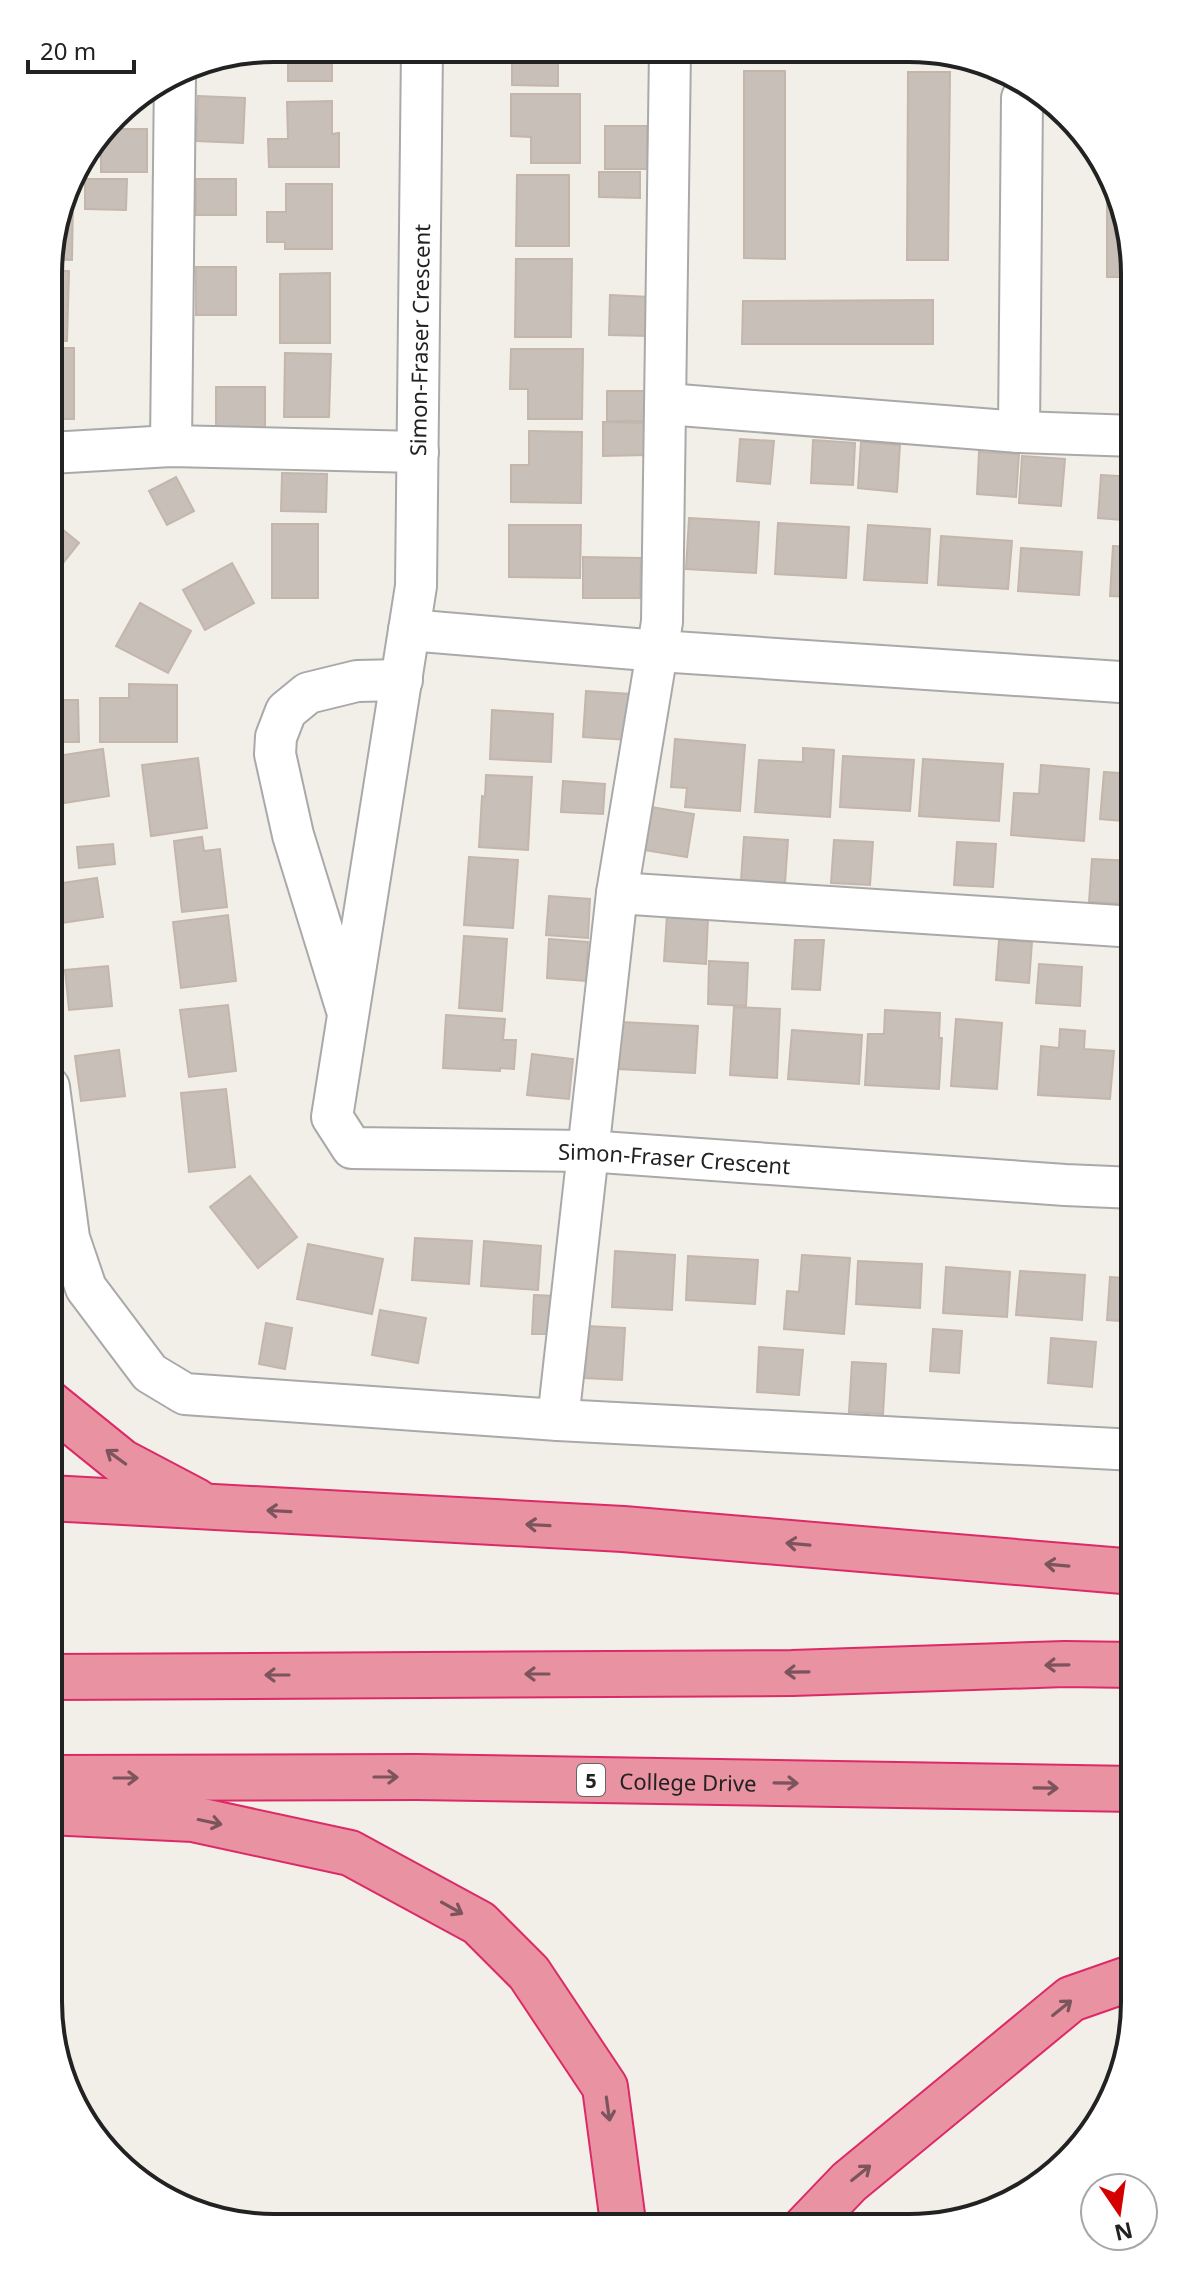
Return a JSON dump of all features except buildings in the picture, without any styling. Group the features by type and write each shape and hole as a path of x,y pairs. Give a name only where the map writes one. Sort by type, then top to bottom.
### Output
{"highway":[{"path":"62,1414 122,1462 209,1507"},
{"path":"62,1499 623,1529 1121,1571"},
{"path":"62,1677 792,1673 1121,1665"},
{"name":"College Drive","path":"62,1778 417,1777 1121,1789"},
{"path":"62,1813 193,1819 350,1853 479,1923 529,1973 605,2087 622,2214"},
{"path":"818,2214 849,2182 1071,1999 1121,1982"}],"street":[{"name":"Simon-Fraser Crescent","path":"422,62 416,586 332,1117 352,1148 587,1151 1121,1187"},
{"path":"558,1420 617,893 662,622 670,62"},
{"path":"171,446 175,87"},
{"path":"1019,432 1022,98"},
{"path":"667,404 1019,432 1121,436"},
{"path":"62,452 171,446 418,452"},
{"path":"409,630 659,651 1121,682"},
{"name":"Simon-Fraser Crescent","path":"348,1014 293,835 275,754 276,737 286,711 308,693 357,681 402,680"},
{"path":"617,893 1121,926"},
{"path":"62,1185 69,1238 86,1288 150,1373 185,1394 558,1420 1121,1449"}]}
